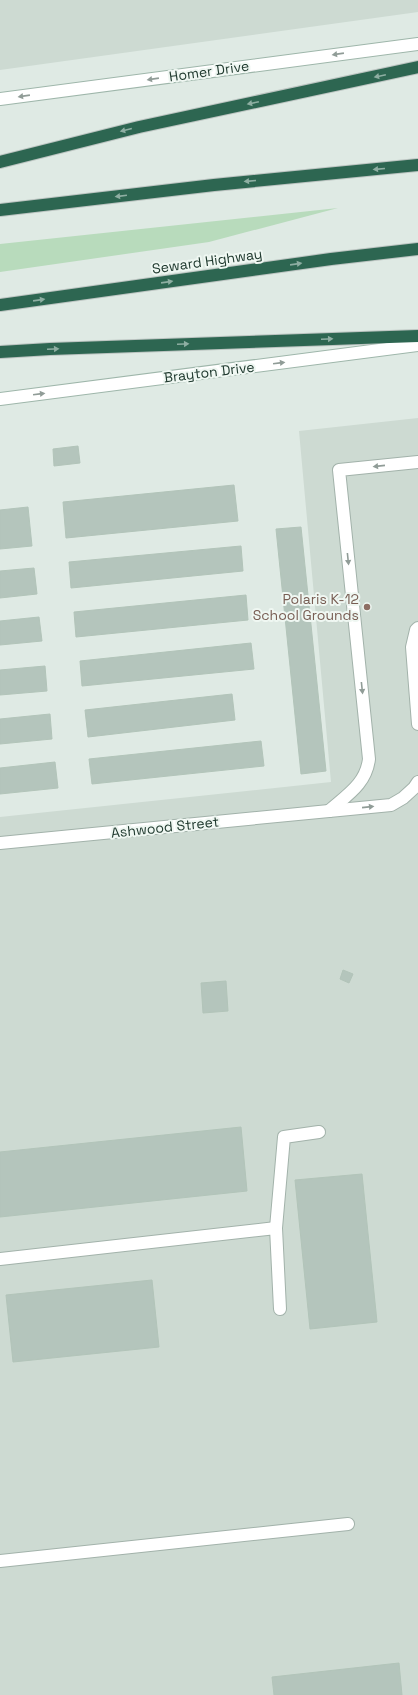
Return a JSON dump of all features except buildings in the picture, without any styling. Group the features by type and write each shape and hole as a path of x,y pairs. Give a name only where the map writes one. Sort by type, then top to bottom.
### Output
{"highway":[{"path":"0,162 139,127 418,67"},
{"path":"0,210 214,185 418,165"},
{"name":"Seward Highway","path":"0,305 331,259 418,249"},
{"path":"0,352 418,336"}],"street":[{"name":"Homer Drive","path":"0,99 418,44"},
{"name":"Brayton Drive","path":"0,399 418,345"},
{"path":"329,811 364,778 368,769 369,759 339,470 418,462"},
{"path":"418,628 416,630 412,647 418,724"},
{"name":"Ashwood Street","path":"0,843 391,805 404,798 418,782"},
{"path":"280,1309 276,1228 284,1137 319,1132"},
{"path":"0,1259 276,1228"},
{"path":"0,1560 348,1524"}],"shaded area":[{"path":"0,0 418,0 418,12 0,70"},
{"path":"418,418 418,1695 0,1695 0,817 331,782 299,431"}],"green space":[{"path":"338,208 209,242 0,272 0,244"}],"place":[{"name":"Polaris K-12 School Grounds","path":"367,607"}]}
